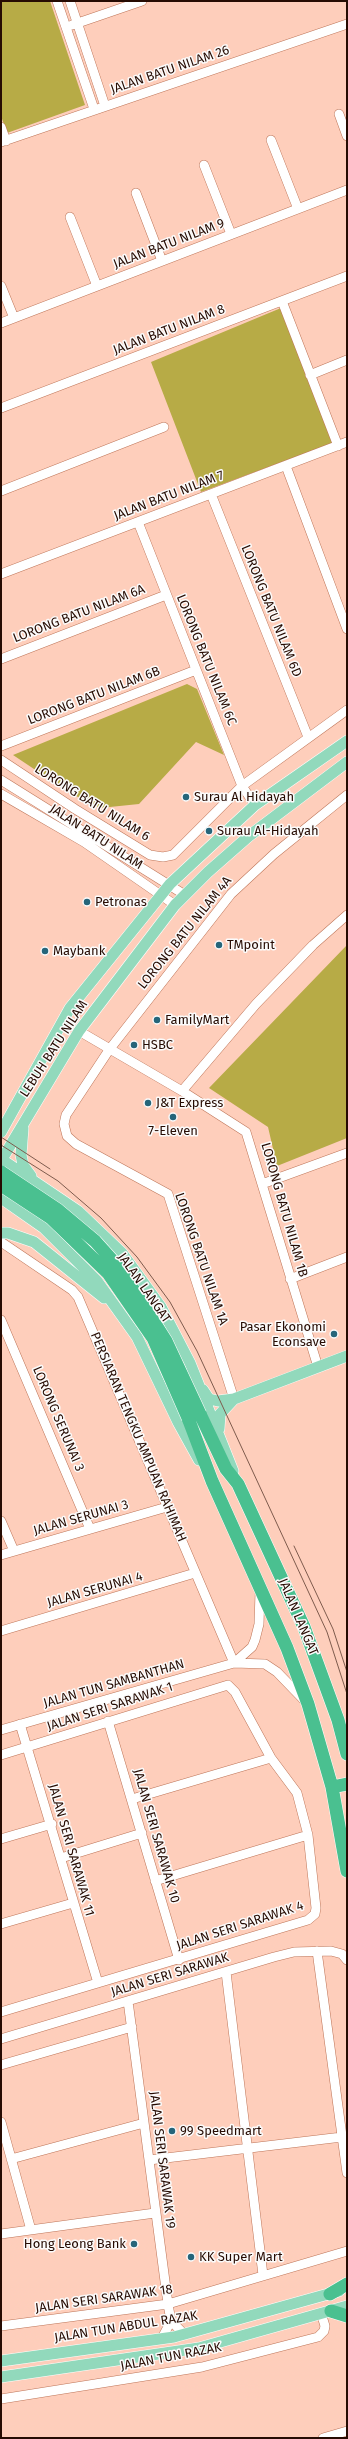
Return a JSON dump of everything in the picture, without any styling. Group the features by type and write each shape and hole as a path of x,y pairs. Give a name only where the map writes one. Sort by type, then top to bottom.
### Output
{"highway":[{"name":"JALAN LANGAT","path":"1,1163 95,1241 121,1270 166,1341 194,1416 212,1481 260,1588"},
{"name":"JALAN LANGAT","path":"1,1185 51,1218 108,1273 153,1338 194,1416 226,1469 238,1484 304,1627 338,1720 347,1754"},
{"path":"260,1588 287,1648 308,1704 332,1787 347,1871"},
{"path":"338,1720 347,1730"},
{"path":"332,1787 347,1784"},
{"path":"330,2294 347,2284"},
{"path":"326,2312 347,2316"}],"main road":[{"name":"LEBUH BATU NILAM","path":"1,1132 70,1008 170,884 255,805 347,741"},
{"name":"LEBUH BATU NILAM","path":"1,1163 79,1031 175,905 249,836 347,762"},
{"path":"1,1117 22,1094"},
{"path":"24,1123 21,1154 24,1165 34,1180"},
{"name":"JALAN LANGAT","path":"1,1163 34,1180 63,1200 101,1232 130,1265 161,1307 190,1363 220,1435 238,1484"},
{"path":"44,1228 28,1210 30,1199 37,1193 63,1200"},
{"name":"JALAN LANGAT","path":"1,1198 44,1228 97,1281 137,1337 178,1422 212,1481"},
{"path":"1,1233 8,1233 34,1242 118,1310"},
{"path":"199,1385 209,1399 218,1401 234,1399 347,1356"},
{"path":"220,1435 219,1415 234,1399"},
{"name":"JALAN TUN ABDUL RAZAK","path":"1,2361 184,2334 347,2289"},
{"path":"1,2377 199,2348 347,2306"}],"street":[{"path":"57,1 94,109"},
{"path":"70,1 105,106"},
{"path":"66,27 142,1"},
{"name":"JALAN BATU NILAM 26","path":"4,142 94,109 347,24"},
{"path":"339,114 347,136"},
{"path":"1,127 4,142"},
{"path":"272,140 298,209"},
{"path":"204,165 231,234"},
{"name":"JALAN BATU NILAM 9","path":"1,323 347,190"},
{"path":"136,193 162,261"},
{"path":"70,217 97,286"},
{"name":"JALAN BATU NILAM 8","path":"1,408 347,276"},
{"path":"1,286 14,318"},
{"path":"282,301 338,446"},
{"path":"310,375 347,360"},
{"path":"1,491 164,427"},
{"name":"JALAN BATU NILAM 7","path":"1,574 347,442"},
{"path":"286,466 347,629"},
{"name":"LORONG BATU NILAM 6D","path":"211,494 308,737"},
{"name":"LORONG BATU NILAM 6C","path":"138,522 242,786 255,805"},
{"name":"LORONG BATU NILAM 6A","path":"1,659 166,594"},
{"name":"LORONG BATU NILAM 6B","path":"1,746 196,670"},
{"name":"LORONG BATU NILAM 6","path":"1,760 58,798 150,855 163,856 172,854 242,786 347,710"},
{"name":"JALAN BATU NILAM","path":"1,780 170,884 185,895"},
{"name":"JALAN BATU NILAM","path":"1,794 84,842 175,905"},
{"name":"LORONG BATU NILAM 4A","path":"108,1050 232,894 274,854 347,795"},
{"path":"58,798 60,816"},
{"path":"182,1092 256,1004 313,945 347,915"},
{"name":"LORONG BATU NILAM 1B","path":"79,1031 108,1050 182,1092 246,1132 318,1367"},
{"name":"LORONG BATU NILAM 1A","path":"108,1050 66,1115 64,1124 67,1136 76,1144 168,1194 234,1399"},
{"path":"262,1184 347,1153"},
{"name":"PERSIARAN TENGKU AMPUAN RAHIMAH","path":"1,1242 72,1290 83,1307 234,1664"},
{"path":"290,1279 347,1256"},
{"name":"LORONG SERUNAI 3","path":"1,1320 90,1529"},
{"name":"JALAN SERUNAI 3","path":"1,1555 167,1507"},
{"path":"1,1521 14,1551"},
{"name":"JALAN SERUNAI 4","path":"1,1631 196,1573"},
{"name":"JALAN TUN SAMBANTHAN","path":"234,1664 252,1647 255,1640 259,1624 260,1588"},
{"name":"JALAN TUN SAMBANTHAN","path":"1,1730 234,1664 265,1664 277,1672 308,1704"},
{"name":"JALAN SERI SARAWAK 1","path":"1,1755 108,1720 228,1685"},
{"name":"JALAN SERI SARAWAK 4","path":"1,2012 179,1960 308,1920 315,1914 316,1908 308,1835 297,1793 271,1758 235,1692 228,1685"},
{"name":"JALAN SERI SARAWAK 10","path":"108,1720 179,1960"},
{"name":"JALAN SERI SARAWAK 11","path":"20,1724 52,1824 73,1903 98,1983"},
{"path":"132,1799 271,1758"},
{"path":"1,1840 52,1824"},
{"path":"61,1858 142,1833"},
{"path":"155,1881 308,1835"},
{"path":"1,1924 73,1903"},
{"path":"317,1951 347,2173"},
{"name":"JALAN SERI SARAWAK","path":"1,2040 294,1952 317,1951 342,1954 347,1960"},
{"path":"226,1972 263,2275"},
{"name":"JALAN SERI SARAWAK 19","path":"128,2001 155,2213 171,2321"},
{"path":"1,2065 132,2028"},
{"path":"1,2122 31,2230"},
{"path":"11,2159 144,2123"},
{"path":"149,2160 342,2137"},
{"path":"1,2234 155,2213"},
{"name":"JALAN SERI SARAWAK 18","path":"1,2326 168,2304 263,2275 315,2262 347,2251"},
{"name":"JALAN TUN RAZAK","path":"1,2399 202,2367 318,2337 324,2331 326,2312"},
{"path":"162,2338 171,2321 184,2334"},
{"path":"323,2438 347,2431"}],"shaded area":[{"path":"1,1 50,1 85,105 7,133 1,116"},
{"path":"281,308 333,443 201,492 151,362"},
{"path":"187,684 197,689 224,755 196,742 139,804 100,808 70,793 13,755"},
{"path":"347,945 347,1138 277,1166 268,1127 209,1088"}],"tram line":[{"path":"1,1137 50,1169"},
{"path":"1,1145 58,1181 101,1218 137,1257 170,1302 197,1351 327,1632 347,1694"},
{"path":"294,1546 333,1629 347,1672"}],"place":[{"name":"Surau Al Hidayah","path":"186,797"},
{"name":"Surau Al-Hidayah","path":"209,831"},
{"name":"Petronas","path":"87,902"},
{"name":"TMpoint","path":"219,945"},
{"name":"Maybank","path":"45,951"},
{"name":"FamilyMart","path":"157,1020"},
{"name":"HSBC","path":"134,1045"},
{"name":"J&T Express","path":"148,1103"},
{"name":"7-Eleven","path":"173,1117"},
{"name":"Pasar Ekonomi Econsave","path":"334,1334"},
{"name":"99 Speedmart","path":"172,2131"},
{"name":"Hong Leong Bank","path":"134,2244"},
{"name":"KK Super Mart","path":"191,2257"}]}
